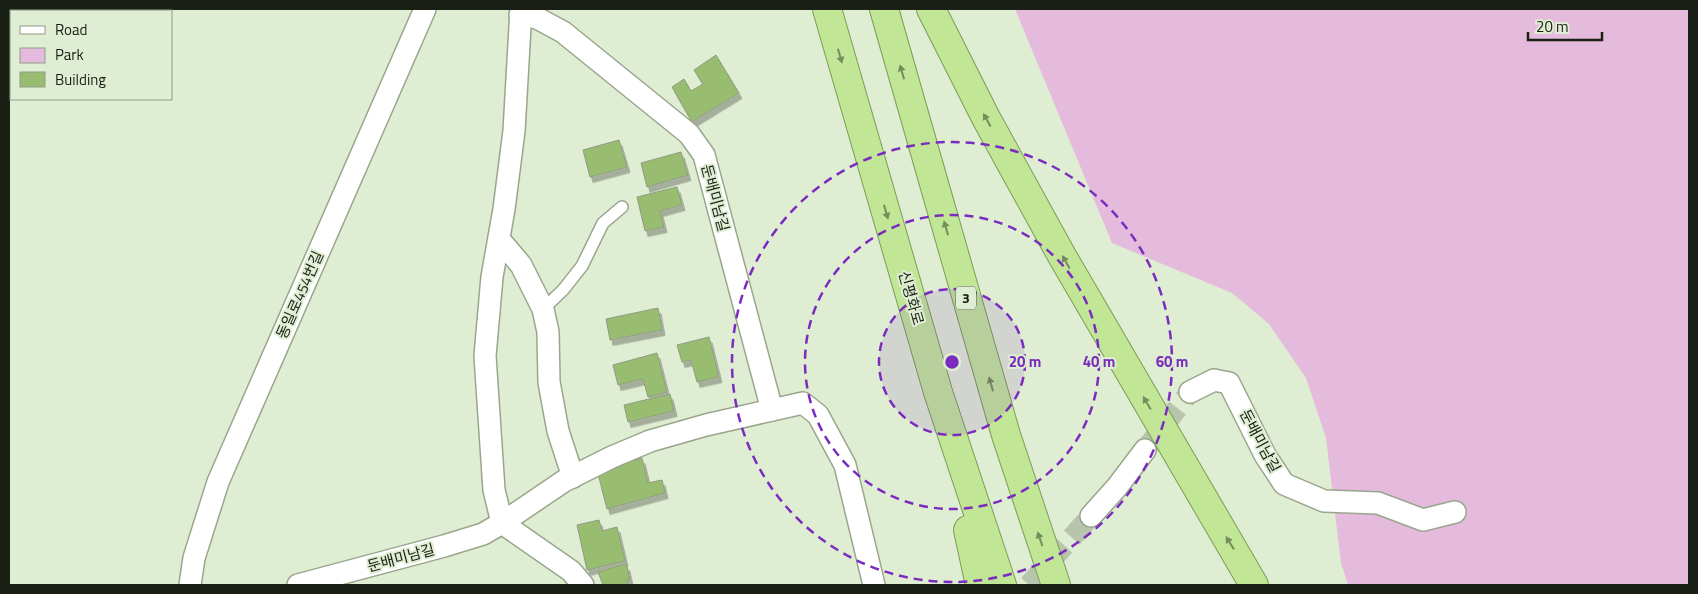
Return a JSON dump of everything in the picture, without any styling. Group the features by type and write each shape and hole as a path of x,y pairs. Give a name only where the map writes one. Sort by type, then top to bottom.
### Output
{"highway":[{"name":"신평화로","path":"827,9 938,392 1002,585"},
{"name":"3","path":"884,9 1006,435 1056,585"},
{"path":"931,9 986,118 1057,247 1254,585"},
{"path":"938,392 980,585"}],"street":[{"name":"둔배미남길","path":"502,523 494,490 485,356 492,277 514,131 521,12 564,32 688,134 704,155 772,410"},
{"name":"동일로454번길","path":"190,585 194,558 218,482 417,14"},
{"path":"499,239 521,265 543,309 548,332 549,382 558,431 573,477"},
{"name":"둔배미남길","path":"1190,392 1214,380 1230,383 1265,455 1284,484 1324,501 1378,503 1423,520 1455,512"},
{"name":"둔배미남길","path":"298,585 483,534 573,477 612,457 650,441 706,425 803,402 818,415 845,465 874,585"},
{"path":"1090,516 1117,487 1144,450"},
{"path":"502,523 571,571 583,585"}],"lane":[{"path":"543,309 563,290 582,266 604,223 622,207"}],"green space":[{"path":"1015,9 1689,9 1689,585 1348,585 1341,563 1326,438 1306,378 1269,324 1232,293 1112,243"}],"building":[{"path":"716,55 739,93 692,122 672,87 684,79 691,91 703,84 694,70"},
{"path":"619,140 627,167 590,177 583,150"},
{"path":"681,152 688,175 647,187 641,163"},
{"path":"677,187 682,205 660,211 664,227 645,231 637,197"},
{"path":"658,308 662,330 610,340 606,319"},
{"path":"709,337 719,377 697,382 691,360 682,362 677,345"},
{"path":"657,353 667,392 648,397 643,379 618,385 613,365"},
{"path":"670,394 674,411 628,422 624,405"},
{"path":"642,458 648,483 662,480 665,493 607,509 597,470"},
{"path":"599,520 602,531 617,527 625,561 587,570 577,525"},
{"path":"625,564 630,580 627,580 628,585 603,585 598,572"}],"tunnel":[{"path":"1145,450 1190,392"},
{"path":"1029,585 1091,516"}]}
